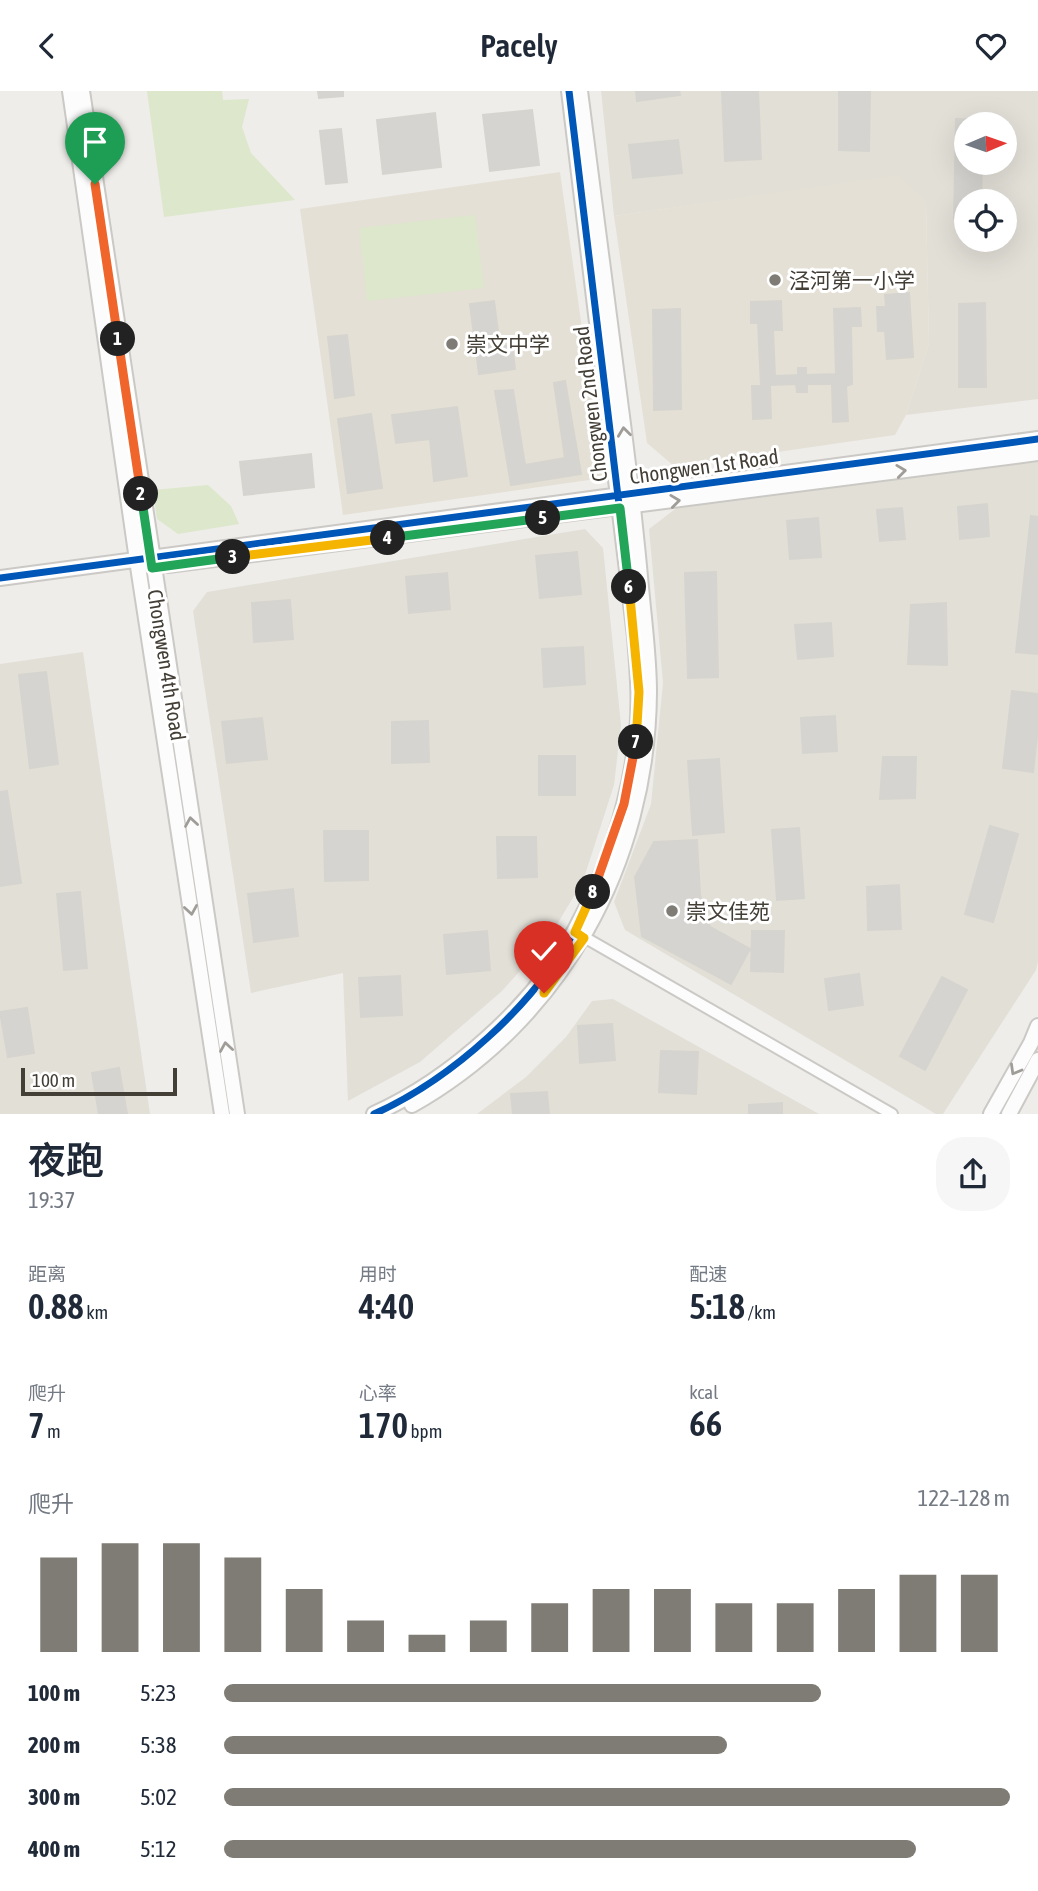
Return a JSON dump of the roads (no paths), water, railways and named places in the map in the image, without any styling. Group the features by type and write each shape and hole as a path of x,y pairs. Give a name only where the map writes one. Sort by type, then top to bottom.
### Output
{"street":[{"name":"Chongwen 4th Road","path":"70,91 145,564 237,1114"},
{"name":"Chongwen 4th Road","path":"82,91 222,1114"},
{"name":"Chongwen 2nd Road","path":"569,91 626,501"},
{"name":"Chongwen 2nd Road","path":"396,1114 441,1089 484,1056 544,993 579,935 624,804 636,748 639,692 626,501 580,91"},
{"name":"Chongwen 1st Road","path":"626,501 1038,439"},
{"name":"Chongwen 1st Road","path":"0,588 145,564 626,501 1038,453"},
{"name":"Chongwen 1st Road","path":"0,578 145,564"},
{"name":"Chongwen 2nd Road","path":"374,1114 422,1088 492,1033 521,1004 579,935"},
{"path":"579,935 892,1114"},
{"path":"991,1114 1031,1043 1038,1025"},
{"path":"1009,1114 1038,1060"}],"place":[{"name":"泾河第一小学","path":"775,280"},
{"name":"崇文中学","path":"452,344"},
{"name":"崇文佳苑","path":"672,911"}]}
